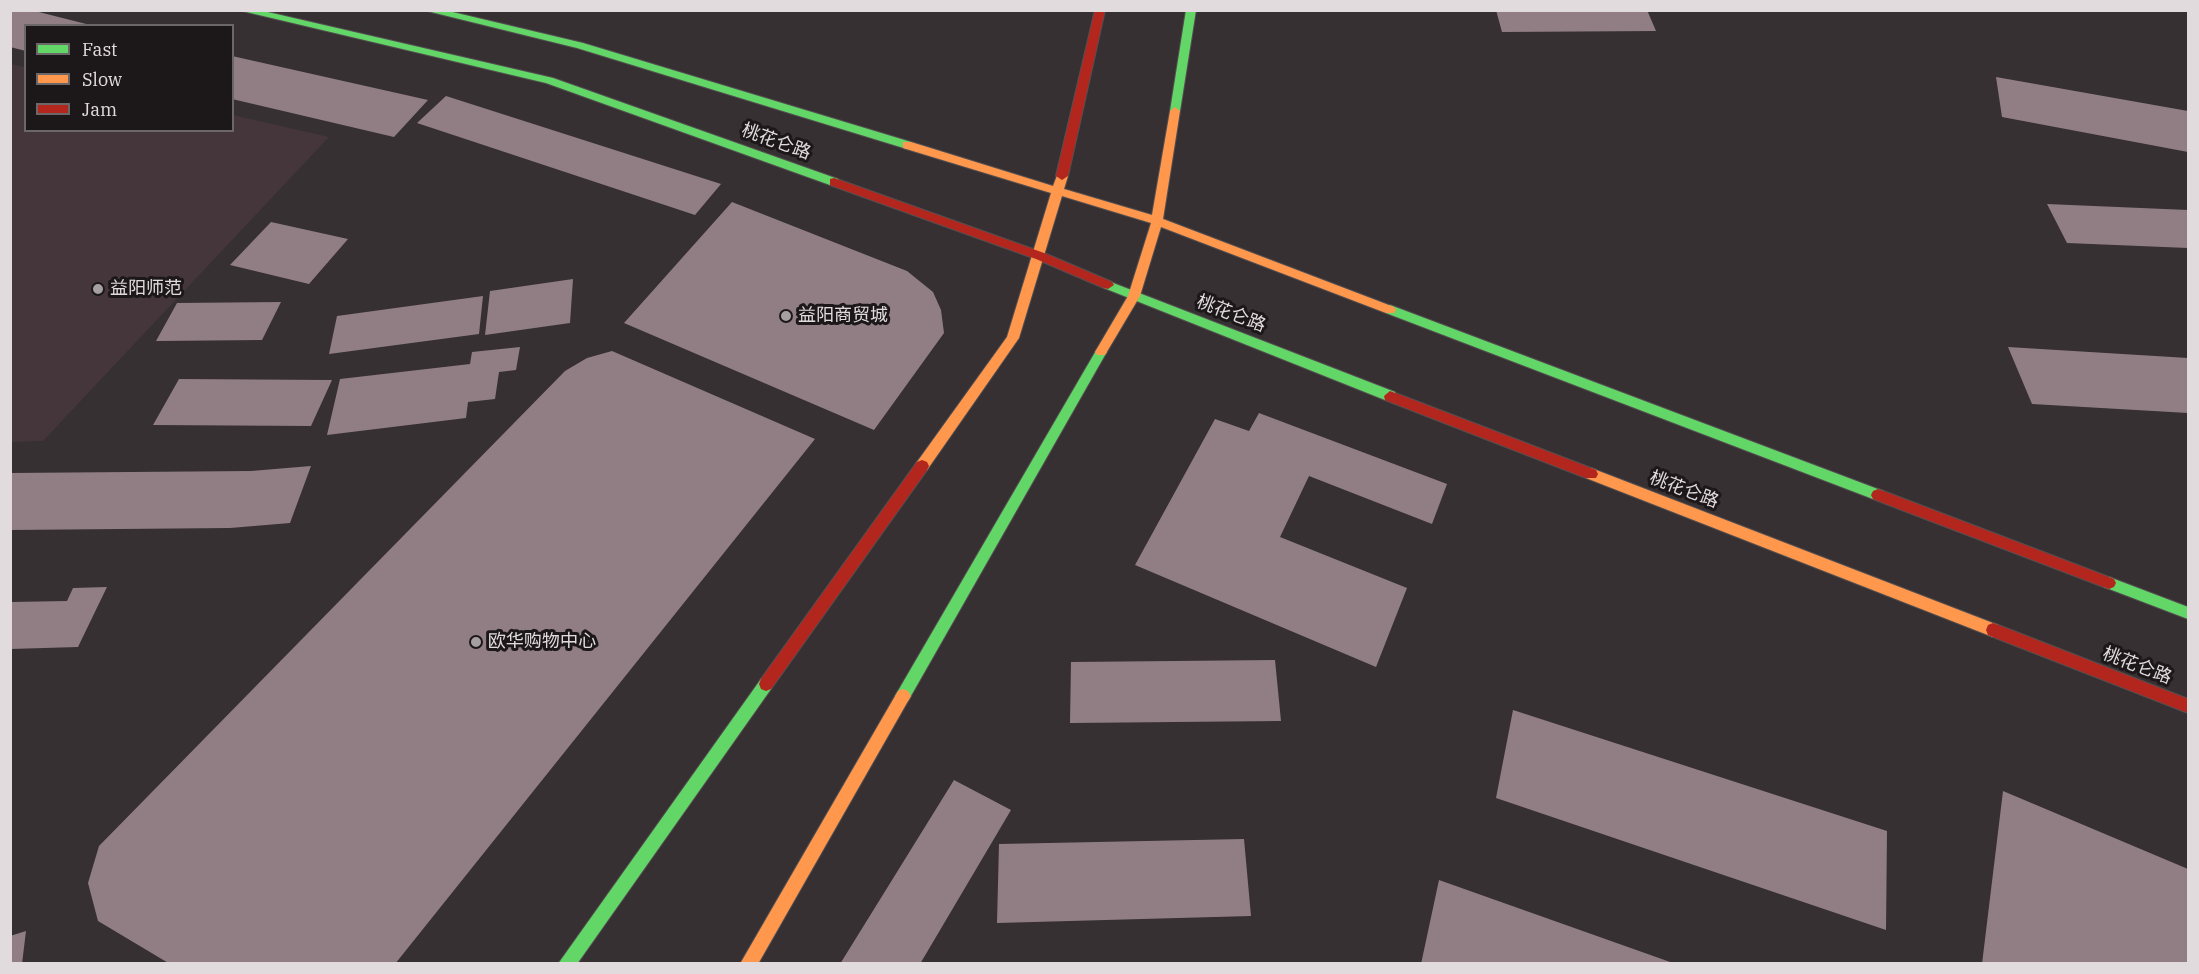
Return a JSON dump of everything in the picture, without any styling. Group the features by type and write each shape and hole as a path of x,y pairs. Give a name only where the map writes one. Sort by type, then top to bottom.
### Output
{"main road":[{"name":"桃花仑路","path":"243,10 549,80 1040,256 1134,296 2188,706"},
{"name":"桃花仑路","path":"428,10 579,45 1157,221 2188,613"},
{"path":"567,963 1013,338 1059,190 1100,10"},
{"path":"748,963 1134,296 1157,221 1191,10"}],"shaded area":[{"name":"益阳师范","path":"10,64 24,67 24,132 234,132 234,115 329,137 43,441 11,442"}],"building":[{"path":"10,10 31,10 86,24 24,24 24,50 10,47"},
{"path":"1496,10 1647,10 1656,31 1502,32"},
{"path":"234,56 428,100 394,137 234,99"},
{"path":"1996,77 2188,111 2188,152 2002,117"},
{"path":"446,96 721,184 695,215 417,123"},
{"name":"益阳商贸城","path":"732,202 907,271 933,292 941,310 944,333 874,430 624,323"},
{"path":"2047,204 2188,210 2188,248 2067,243"},
{"path":"271,222 348,239 309,284 230,265"},
{"path":"573,279 570,323 485,335 490,291"},
{"path":"483,296 479,334 329,354 337,316"},
{"path":"281,302 262,340 156,341 177,303"},
{"path":"520,347 516,370 499,372 495,399 468,402 466,418 327,435 340,379 470,364 472,352"},
{"path":"2008,347 2188,358 2188,413 2032,404"},
{"name":"欧华购物中心","path":"612,351 815,439 395,964 170,964 98,921 88,883 99,846 565,371 587,358"},
{"path":"179,379 332,380 311,426 153,425"},
{"path":"1259,413 1447,484 1432,524 1309,476 1280,537 1407,588 1376,667 1135,565 1215,419 1249,431"},
{"path":"311,466 290,523 230,528 10,530 10,473 251,471"},
{"path":"107,587 78,647 10,649 10,602 67,601 73,588"},
{"path":"1275,660 1281,721 1070,723 1071,662"},
{"path":"1513,710 1887,831 1886,930 1496,798"},
{"path":"954,780 1011,810 920,964 840,964"},
{"path":"2003,791 2188,869 2188,964 1982,964"},
{"path":"1244,839 1251,916 997,923 999,844"},
{"path":"1439,880 1673,963 1673,964 1421,964"},
{"path":"26,931 22,964 10,964 10,936"}],"traffic: fast":[{"path":"243,10 549,80 834,182"},
{"path":"428,10 579,45 907,145"},
{"path":"1175,111 1191,10"},
{"path":"1108,285 1390,396"},
{"path":"1390,310 1878,495"},
{"path":"903,696 1101,352"},
{"path":"2109,583 2188,613"},
{"path":"566,964 766,684"}],"traffic: slow":[{"path":"1101,352 1134,296 1157,221 1175,111"},
{"path":"907,145 1157,221 1390,310"},
{"path":"922,466 1013,338 1062,176"},
{"path":"1591,474 1993,630"},
{"path":"748,964 903,696"}],"traffic: jam":[{"path":"1062,176 1100,10"},
{"path":"834,182 1040,256 1108,285"},
{"path":"1390,396 1591,474"},
{"path":"766,684 922,466"},
{"path":"1878,495 2109,583"},
{"path":"1993,630 2188,706"}],"place":[{"name":"益阳师范","path":"98,289"},
{"name":"益阳商贸城","path":"786,316"},
{"name":"欧华购物中心","path":"476,642"}]}
